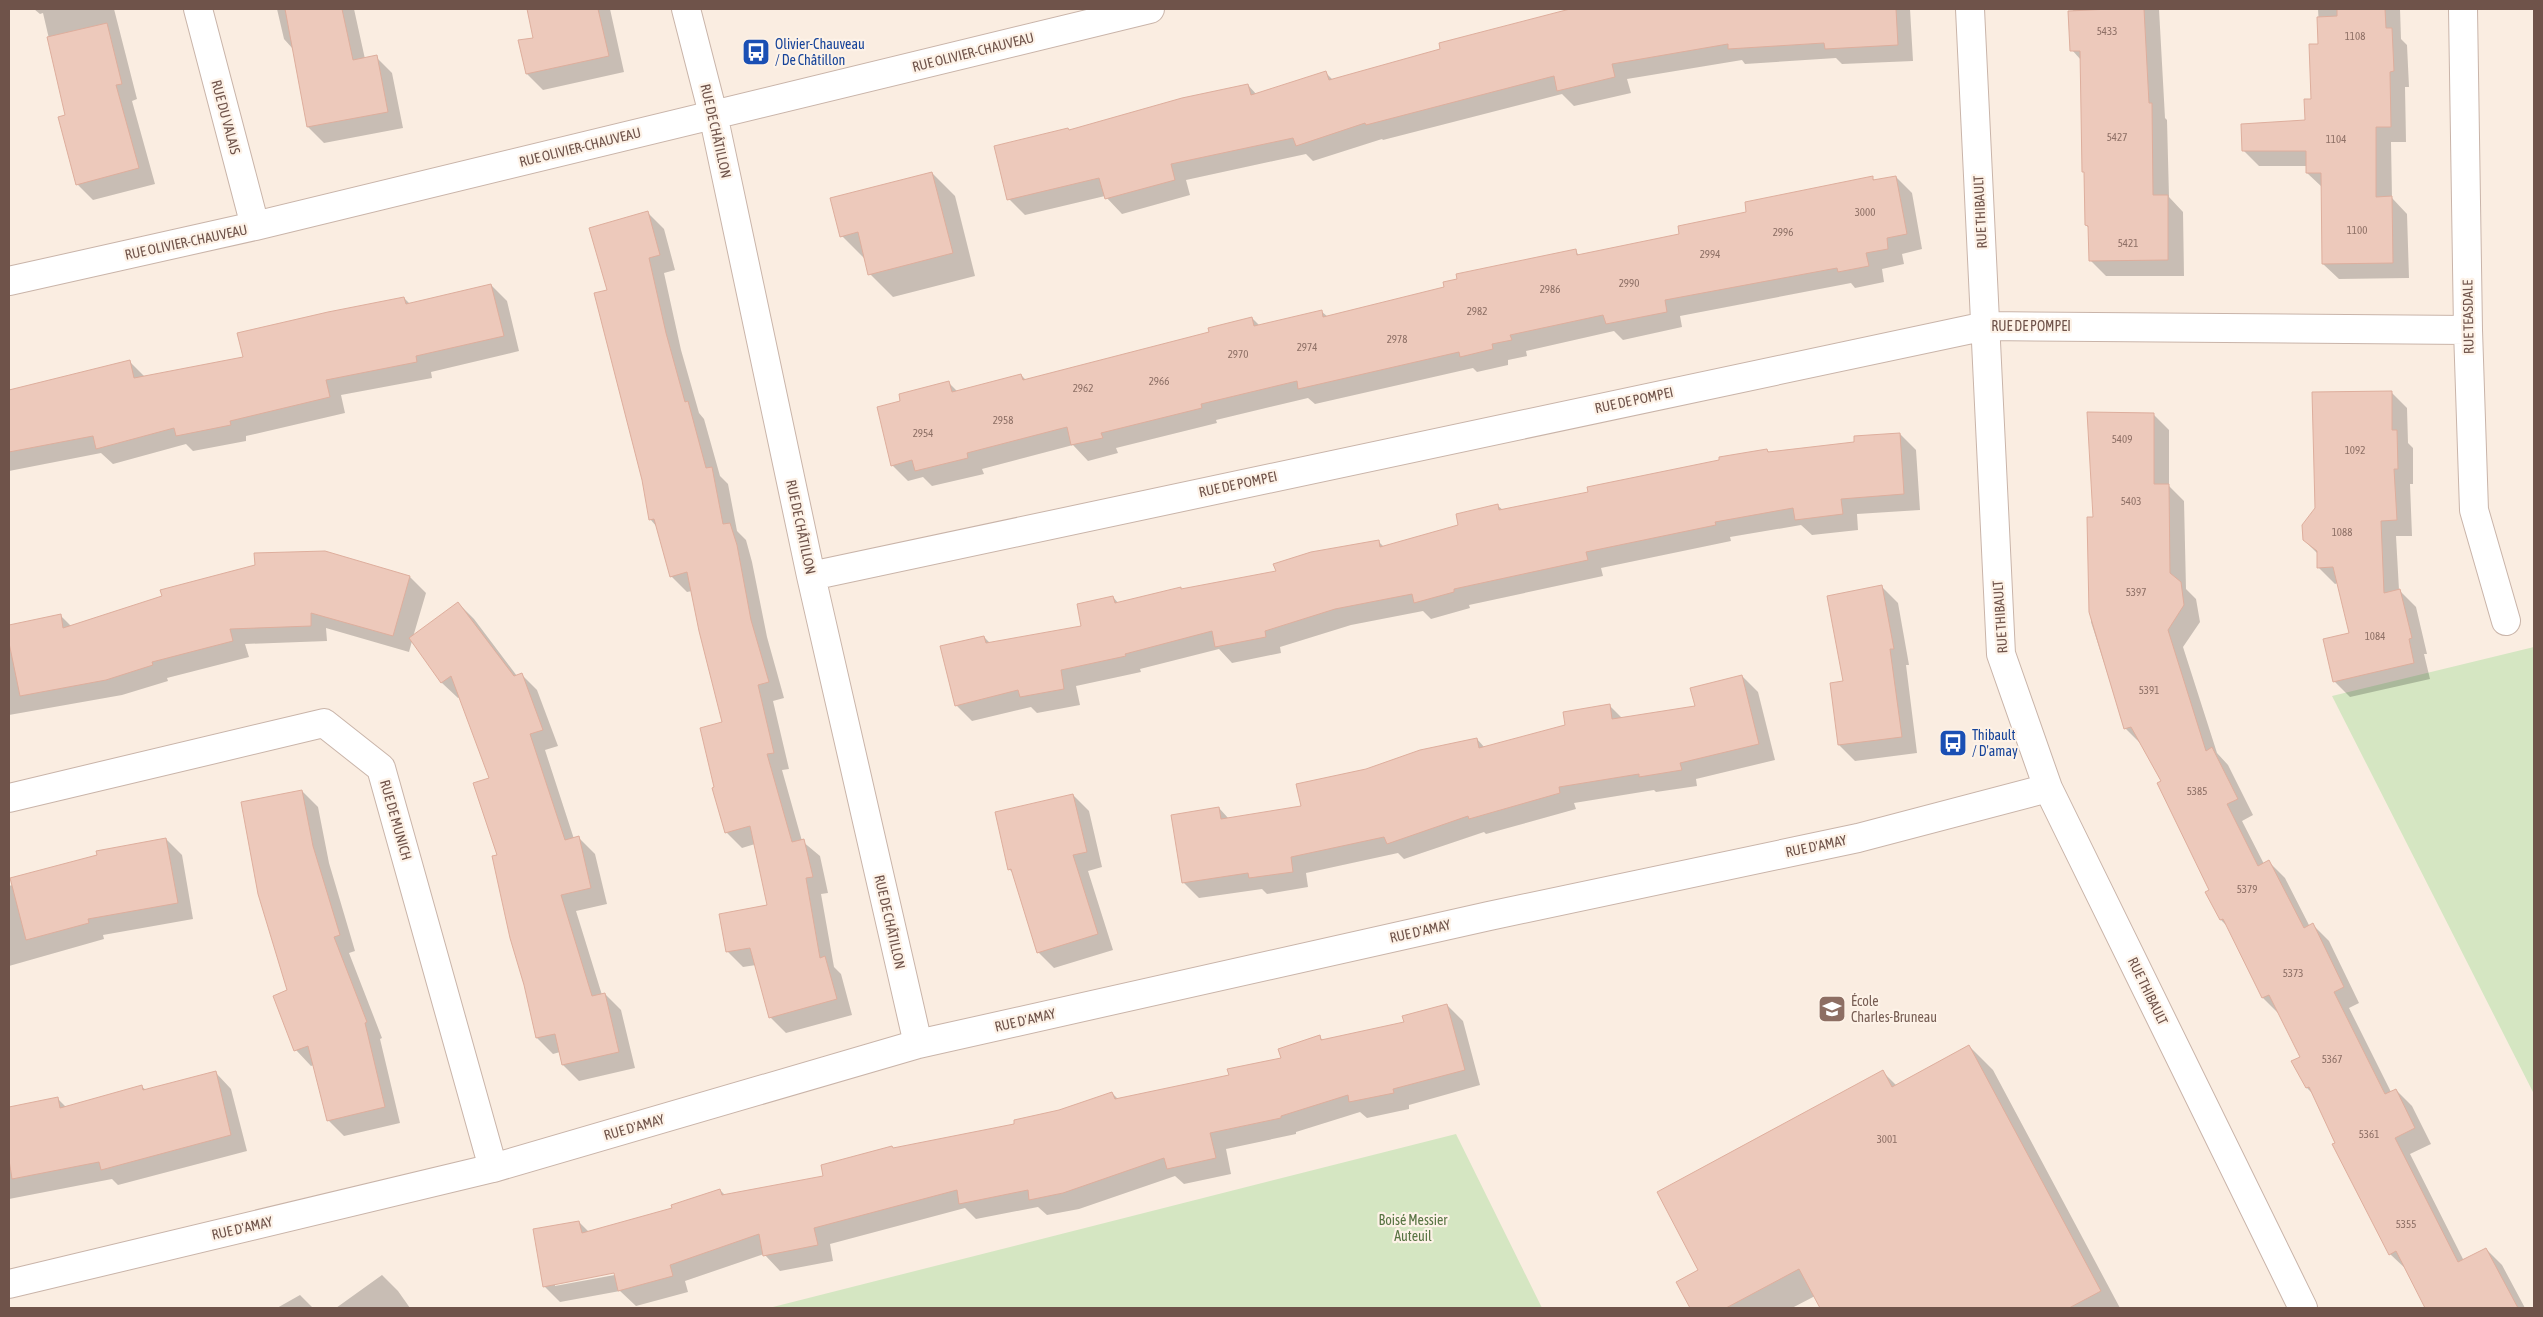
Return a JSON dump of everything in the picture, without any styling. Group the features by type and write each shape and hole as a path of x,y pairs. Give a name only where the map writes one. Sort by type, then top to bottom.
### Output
{"street":[{"name":"RUE DU VALAIS","path":"198,9 255,226"},
{"name":"RUE DE CHÂTILLON","path":"686,9 713,114 811,576 918,1044"},
{"name":"RUE OLIVIER-CHAUVEAU","path":"9,281 255,226 1150,9"},
{"name":"RUE THIBAULT","path":"1970,9 2001,654 2048,788 2303,1308"},
{"name":"RUE TEASDALE","path":"2463,9 2468,330 2474,510 2506,621"},
{"name":"RUE DE POMPEI","path":"811,576 1986,326 2468,330"},
{"name":"RUE DE MUNICH","path":"9,798 324,723 381,768 493,1168"},
{"name":"RUE D'AMAY","path":"9,1284 493,1168 918,1044 1489,916 1858,838 2048,788"}],"green space":[{"path":"2534,647 2534,1094 2332,696"},
{"name":"Boisé Messier Auteuil","path":"1456,1134 1542,1308 769,1308"}],"building":[{"path":"285,9 342,9 353,60 377,55 388,112 307,127"},
{"path":"527,9 598,9 609,56 526,74 518,40 533,38"},
{"path":"1570,9 1896,9 1898,45 1825,49 1824,43 1728,49 1728,44 1612,64 1615,77 1557,91 1554,76 1366,125 1365,123 1296,146 1293,138 1171,164 1175,180 1105,199 1099,178 1007,200 994,146 1068,128 1069,130 1182,98 1248,84 1251,95 1326,71 1329,80 1440,49 1439,43"},
{"path":"2144,9 2149,103 2152,103 2153,195 2168,195 2168,260 2089,261 2088,226 2085,225 2084,172 2082,172 2080,51 2070,51 2068,11"},
{"path":"2337,9 2385,9 2386,28 2392,28 2394,71 2390,72 2391,127 2376,127 2376,197 2392,196 2393,263 2322,264 2321,173 2306,173 2306,151 2242,151 2241,124 2305,120 2304,99 2311,99 2309,44 2318,44 2317,17 2337,16"},
{"path":"107,23 122,84 116,85 139,168 76,185 58,117 65,115 47,37"},
{"path":"932,172 953,253 868,275 858,232 840,237 830,198"},
{"path":"1873,176 1873,180 1896,176 1907,234 1887,238 1888,249 1866,253 1869,266 1838,272 1837,268 1665,300 1667,312 1606,324 1603,315 1510,335 1512,340 1492,344 1493,349 1460,357 1459,352 1298,389 1297,381 1201,404 1202,408 1101,433 1103,438 1071,445 1067,427 967,453 968,458 915,471 912,460 891,466 877,407 900,401 899,394 949,381 952,392 1021,374 1023,380 1209,332 1208,328 1252,317 1254,326 1322,310 1323,317 1444,287 1443,282 1457,279 1456,274 1576,249 1577,255 1679,234 1678,226 1746,212 1745,202"},
{"path":"648,211 660,255 649,258 666,333 685,402 688,401 706,468 712,467 723,524 730,523 737,545 751,620 769,682 758,685 774,753 767,754 792,842 804,839 813,877 806,878 820,958 825,956 837,999 769,1018 750,948 726,952 719,914 767,905 750,826 725,833 712,788 714,787 700,728 722,722 699,631 687,572 670,577 654,519 649,520 642,480 594,293 607,290 589,228"},
{"path":"491,284 504,336 416,356 417,362 326,380 330,397 230,421 231,425 176,436 174,428 96,449 93,436 9,452 9,390 130,360 134,378 243,357 237,333 404,297 406,304"},
{"path":"2392,391 2392,430 2397,430 2398,469 2394,469 2397,520 2381,521 2384,593 2400,589 2412,638 2409,639 2414,663 2333,682 2323,639 2349,633 2333,567 2317,568 2317,551 2303,540 2302,525 2315,508 2312,392"},
{"path":"2087,412 2154,413 2154,484 2169,484 2170,573 2181,582 2184,605 2168,630 2206,751 2212,747 2238,799 2227,804 2258,866 2269,860 2304,928 2313,923 2344,987 2334,992 2385,1094 2396,1089 2415,1128 2395,1138 2458,1262 2486,1248 2518,1308 2425,1308 2396,1251 2389,1255 2332,1144 2335,1143 2309,1087 2306,1088 2291,1061 2300,1057 2269,995 2262,998 2223,919 2220,920 2205,892 2209,890 2157,783 2161,781 2131,727 2124,729 2089,612 2087,517 2093,517"},
{"path":"1900,433 1904,494 1841,499 1843,514 1795,520 1793,508 1715,522 1716,525 1586,552 1588,560 1454,589 1454,592 1414,603 1412,594 1335,609 1265,631 1266,637 1215,647 1212,631 1125,654 1126,656 1061,670 1064,689 1020,697 1018,690 955,706 940,646 984,636 986,643 1081,626 1077,604 1113,596 1115,603 1181,587 1181,589 1276,571 1273,564 1311,552 1379,540 1380,547 1458,525 1456,514 1498,504 1499,510 1588,492 1587,487 1719,460 1719,457 1767,449 1768,452 1854,442 1854,436"},
{"path":"325,551 410,576 393,636 311,613 311,626 230,629 233,641 152,662 153,665 106,680 20,696 9,643 9,625 61,614 63,628 162,596 160,590 255,565 254,553"},
{"path":"1882,585 1894,649 1890,649 1902,737 1838,745 1830,683 1843,681 1827,596"},
{"path":"458,602 514,676 522,673 543,730 530,734 565,840 579,836 591,888 561,895 592,996 605,993 619,1052 562,1065 555,1034 536,1038 524,985 510,938 492,856 497,855 473,783 489,778 451,676 441,683 409,638"},
{"path":"1742,675 1759,744 1680,763 1682,770 1639,777 1639,774 1559,787 1560,793 1469,819 1468,816 1387,844 1384,837 1291,857 1293,872 1249,878 1248,873 1182,883 1171,815 1219,807 1221,819 1301,806 1296,784 1366,769 1420,750 1477,738 1479,748 1565,725 1563,712 1610,704 1612,719 1695,706 1690,688"},
{"path":"302,790 313,846 340,935 334,937 367,1022 365,1023 385,1107 327,1121 308,1046 294,1051 273,996 287,990 258,894 241,802"},
{"path":"1073,794 1087,852 1073,855 1098,934 1037,953 1011,869 1008,870 995,812"},
{"path":"166,838 178,903 88,919 89,923 26,940 10,878 97,855 96,851"},
{"path":"1447,1004 1465,1070 1393,1089 1394,1093 1349,1102 1348,1095 1281,1116 1281,1118 1210,1133 1216,1158 1167,1169 1164,1158 1063,1193 1029,1200 1028,1190 959,1204 957,1190 814,1228 818,1245 763,1256 759,1234 670,1265 673,1276 618,1291 614,1273 543,1287 533,1229 579,1221 582,1233 672,1208 671,1205 720,1189 722,1195 823,1176 821,1165 892,1146 893,1148 1014,1124 1014,1120 1059,1110 1112,1092 1115,1099 1229,1075 1227,1069 1281,1058 1278,1049 1320,1035 1321,1040 1404,1022 1402,1016"},
{"path":"1969,1045 2101,1291 2069,1308 1820,1308 1799,1269 1726,1308 1690,1308 1676,1282 1698,1270 1657,1192 1883,1070 1892,1087"},
{"path":"216,1071 231,1135 101,1170 99,1162 12,1179 9,1160 9,1107 58,1097 60,1108 142,1085 143,1090"}],"place":[{"name":"Olivier-Chauveau / De Châtillon","path":"756,52"},
{"name":"Thibault / D'amay","path":"1953,743"},
{"name":"École Charles-Bruneau","path":"1832,1009"}]}
